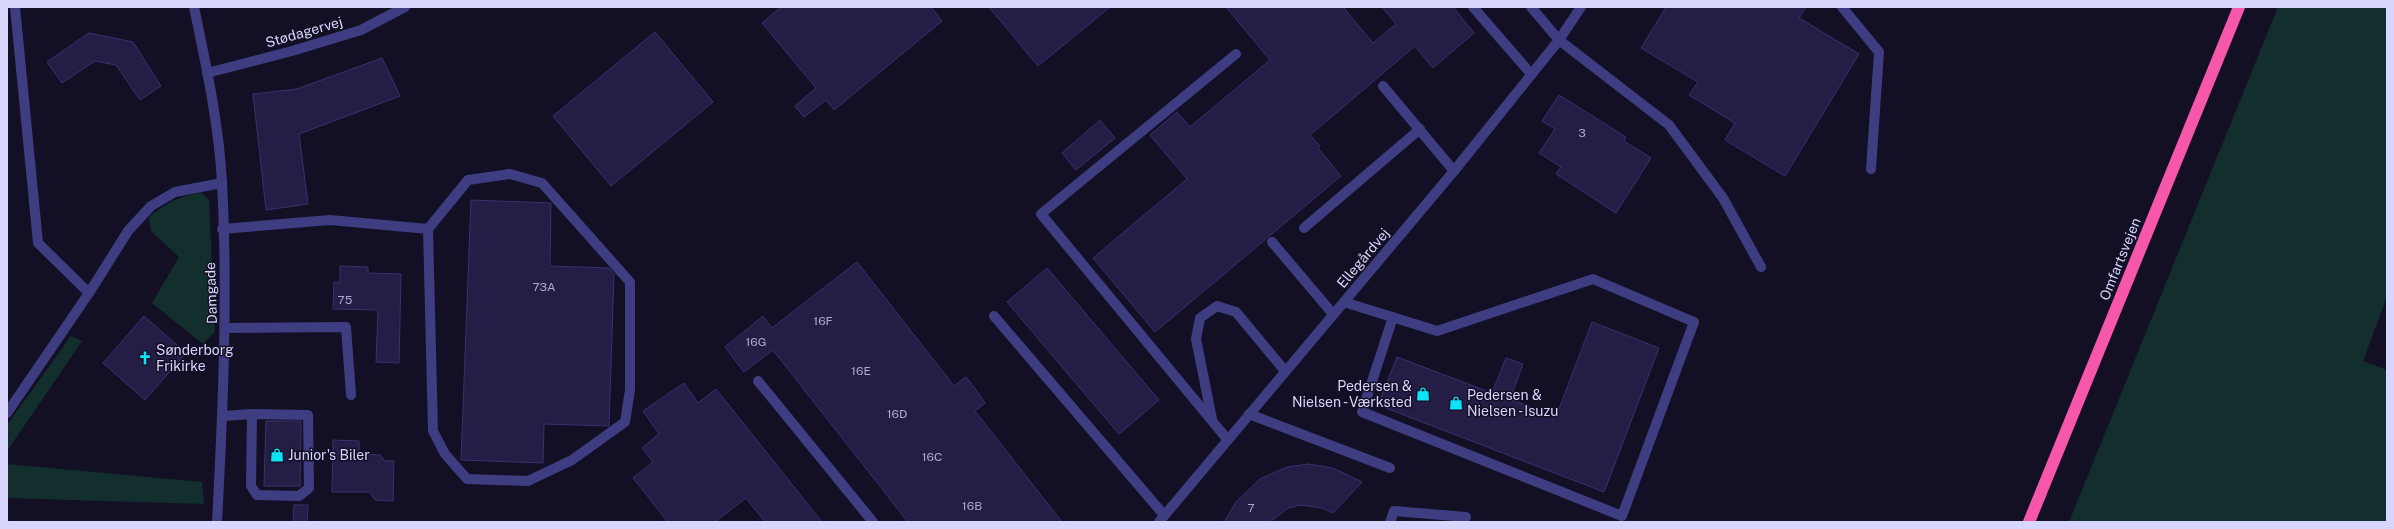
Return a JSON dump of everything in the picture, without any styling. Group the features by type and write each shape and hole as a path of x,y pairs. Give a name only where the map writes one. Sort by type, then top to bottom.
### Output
{"highway":[{"name":"Omfartsvejen","path":"2029,522 2239,7"}],"street":[{"path":"15,7 38,243 89,293"},
{"name":"Damgade","path":"194,7 207,73 222,183 222,229 226,328 217,522"},
{"name":"Stødagervej","path":"207,73 292,51 361,30 405,7"},
{"path":"1472,7 1531,74"},
{"path":"1531,7 1559,40 1670,125 1723,198 1761,267"},
{"name":"Ellegårdvej","path":"1162,519 1227,438 1250,414 1454,171 1559,40 1581,7"},
{"path":"1842,7 1879,52 1871,169"},
{"path":"1227,438 1041,214 1236,54"},
{"path":"1383,86 1454,171"},
{"path":"1304,228 1420,129"},
{"path":"510,174 542,182 630,282 630,390 624,422 572,460 528,481 468,479 445,454 433,431 428,229 468,180 510,174"},
{"path":"7,413 89,293 128,231 151,206 175,192 222,183"},
{"path":"222,229 330,220 428,229"},
{"path":"1272,242 1333,314"},
{"path":"1344,302 1393,317 1437,331 1593,279 1694,322 1622,516 1362,412 1393,317"},
{"path":"1212,420 1196,339 1200,318 1217,306 1236,312 1285,372"},
{"path":"994,316 1162,519"},
{"path":"226,328 346,327 351,395"},
{"path":"758,381 873,522"},
{"path":"223,416 252,414 308,415 309,488 299,496 257,495 251,486 252,414"},
{"path":"1250,414 1390,468"},
{"path":"1390,522 1394,511 1466,517"}],"green space":[{"path":"2278,7 2387,7 2387,296 2363,361 2387,370 2387,522 2069,522"},
{"path":"202,193 209,200 215,332 203,344 152,303 179,257 151,231 149,217 174,200"},
{"path":"71,336 82,341 7,451 7,425"},
{"path":"7,464 202,482 204,504 7,498"}],"building":[{"path":"781,7 931,7 942,21 834,110 826,100 804,117 795,106 816,88 762,23"},
{"path":"989,7 1110,7 1038,66"},
{"path":"1226,7 1343,7 1373,43 1396,24 1382,7 1453,7 1474,33 1433,68 1415,46 1310,135 1320,146 1318,148 1341,176 1155,332 1093,258 1187,179 1150,135 1177,112 1190,127 1270,60"},
{"path":"1666,7 1806,7 1799,18 1859,54 1785,176 1725,140 1735,123 1689,95 1698,82 1641,48"},
{"path":"655,32 713,102 611,186 553,116"},
{"path":"89,33 133,42 161,86 140,100 116,65 95,61 62,83 47,62"},
{"path":"382,58 400,96 299,134 308,204 266,210 253,94 297,89"},
{"path":"1559,95 1626,137 1624,141 1651,158 1616,213 1556,174 1561,167 1539,153 1555,129 1542,121"},
{"path":"1100,120 1115,138 1076,170 1062,153"},
{"path":"471,200 551,203 550,266 609,268 614,274 609,426 544,424 543,463 461,460"},
{"path":"857,262 954,386 966,377 985,403 975,411 1062,522 908,522 773,350 744,372 725,347 763,316 772,328"},
{"path":"340,266 368,267 368,273 401,274 399,363 376,362 378,310 333,309 334,282 340,283"},
{"path":"1047,268 1159,400 1119,434 1007,302"},
{"name":"Sønderborg Frikirke","path":"144,316 186,353 145,400 103,363"},
{"path":"1592,322 1659,348 1604,492 1378,405 1397,357 1492,393 1506,358 1523,364 1510,399 1556,417"},
{"path":"684,383 698,403 716,389 822,522 765,522 746,498 715,522 668,522 633,478 653,462 642,448 659,434 643,411"},
{"path":"266,421 301,421 300,486 264,486"},
{"path":"333,440 359,441 359,454 380,455 385,461 394,461 393,501 375,500 370,492 332,492"},
{"path":"1308,464 1333,468 1362,482 1333,513 1322,508 1300,505 1288,508 1270,522 1224,522 1236,502 1260,479 1287,467"},
{"path":"294,505 308,505 307,522 293,522"}],"place":[{"name":"Sønderborg Frikirke","path":"145,358"},
{"name":"Pedersen & Nielsen - Værksted","path":"1423,394"},
{"name":"Pedersen & Nielsen - Isuzu","path":"1456,403"},
{"name":"Junior's Biler","path":"277,455"}]}
